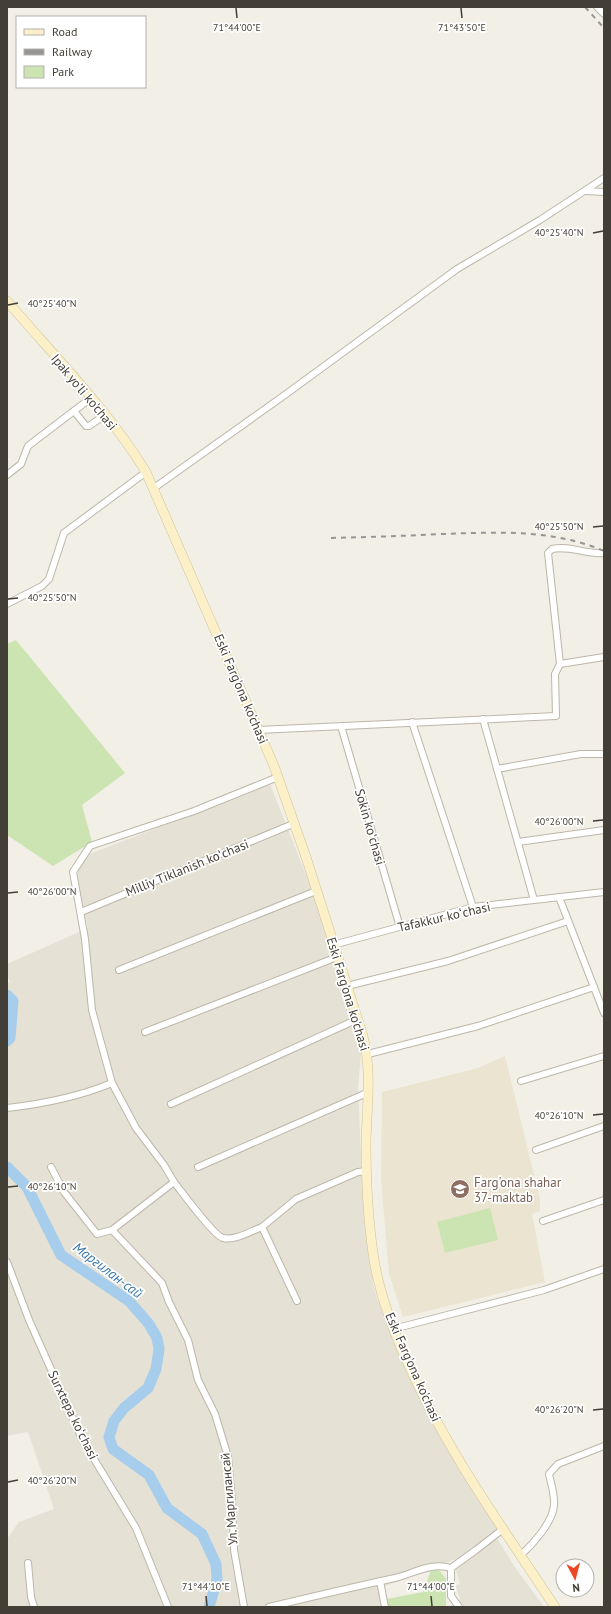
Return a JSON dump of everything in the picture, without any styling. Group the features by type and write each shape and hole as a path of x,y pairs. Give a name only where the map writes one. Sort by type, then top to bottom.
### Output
{"main road":[{"name":"Ipak yo'li ko'chasi","path":"7,302 105,415 130,447 154,488"},
{"name":"Eski Farg'ona ko'chasi","path":"154,488 278,777 358,1019 368,1054 369,1092 367,1171 373,1252 380,1291 393,1329 424,1400 438,1425 503,1529 555,1607"}],"street":[{"path":"597,7 604,14"},
{"path":"154,488 282,397 457,269 586,191 604,178"},
{"path":"586,191 604,192"},
{"path":"7,475 21,464 28,446 91,398"},
{"path":"74,411 86,426 89,426 105,415"},
{"path":"7,604 42,586 49,579 64,533 146,472"},
{"path":"258,730 556,716 555,674 560,664 548,553 552,549 562,548 604,553"},
{"path":"560,664 604,658"},
{"path":"483,719 534,900"},
{"path":"412,722 473,907"},
{"name":"Sokin koʻchasi","path":"341,726 400,927"},
{"path":"497,770 581,754 604,754"},
{"path":"278,777 194,811 90,846 73,872 85,938 92,1010 112,1083 136,1128 164,1165 174,1182 213,1231 223,1238 235,1237 262,1227 296,1199 358,1172 367,1171"},
{"name":"Milliy Tiklanish koʻchasi","path":"81,912 293,824"},
{"path":"518,842 604,830"},
{"path":"119,970 316,891"},
{"name":"Tafakkur koʻchasi","path":"333,945 473,907 604,892"},
{"path":"559,897 604,1013"},
{"path":"347,986 448,961 568,921"},
{"path":"145,1032 337,957"},
{"path":"368,1054 478,1026 594,988"},
{"path":"171,1104 358,1019"},
{"path":"521,1081 604,1056"},
{"path":"7,1108 53,1101 86,1093 112,1083"},
{"path":"198,1167 369,1092"},
{"path":"536,1150 604,1126"},
{"path":"51,1167 64,1192 97,1234 112,1230 174,1182"},
{"path":"543,1221 604,1200"},
{"path":"262,1227 297,1301"},
{"name":"Ул. Маргилансай","path":"112,1230 162,1283 188,1340 198,1380 215,1414 228,1457 234,1550 244,1607"},
{"name":"Surxtepa koʻchasi","path":"7,1262 30,1320 83,1440 136,1528 168,1607"},
{"path":"393,1329 544,1290 604,1270"},
{"path":"521,1555 533,1544 550,1518 554,1506 549,1474 558,1464 604,1446"},
{"path":"451,1568 503,1529"},
{"path":"28,1563 31,1597 34,1607"},
{"path":"269,1607 401,1576 424,1567 442,1565 451,1568"},
{"path":"451,1568 451,1596 459,1607"},
{"path":"380,1581 385,1607"}],"shaded area":[{"path":"270,784 311,887 337,967 358,1039 361,1054 358,1088 362,1177 373,1284 377,1298 409,1377 498,1528 464,1556 383,1587 386,1607 7,1607 7,1539 19,1522 54,1509 28,1432 7,1436 7,983 10,982 7,974 7,964 88,928 78,883 78,868 87,855"},
{"name":"Farg'ona shahar 37-maktab","path":"505,1056 540,1199 540,1211 532,1214 545,1282 403,1317 389,1274 381,1179 382,1092 478,1068"},
{"path":"497,1538 514,1566 544,1607 451,1607 460,1600 456,1586 460,1584 455,1567"}],"green space":[{"path":"16,640 125,773 82,805 92,842 53,866 7,835 7,644"},
{"path":"490,1208 498,1240 445,1253 437,1222"},
{"path":"431,1570 439,1570 446,1579 446,1607 388,1607 387,1599 423,1592"}],"waterway":[{"name":"Маргилан-сай","path":"7,995 13,1001 10,1038 7,1041"},
{"name":"Маргилан-сай","path":"7,1167 27,1187 61,1255 129,1301 149,1324 157,1338 159,1349 156,1369 148,1388 124,1408 114,1421 109,1437 113,1449 149,1475 167,1508 202,1534 216,1564 217,1579 209,1607"}],"railway":[{"path":"585,7 604,28"},
{"path":"331,538 504,533 545,535 585,544 604,551"}],"place":[{"name":"Farg'ona shahar 37-maktab","path":"460,1189"}]}
